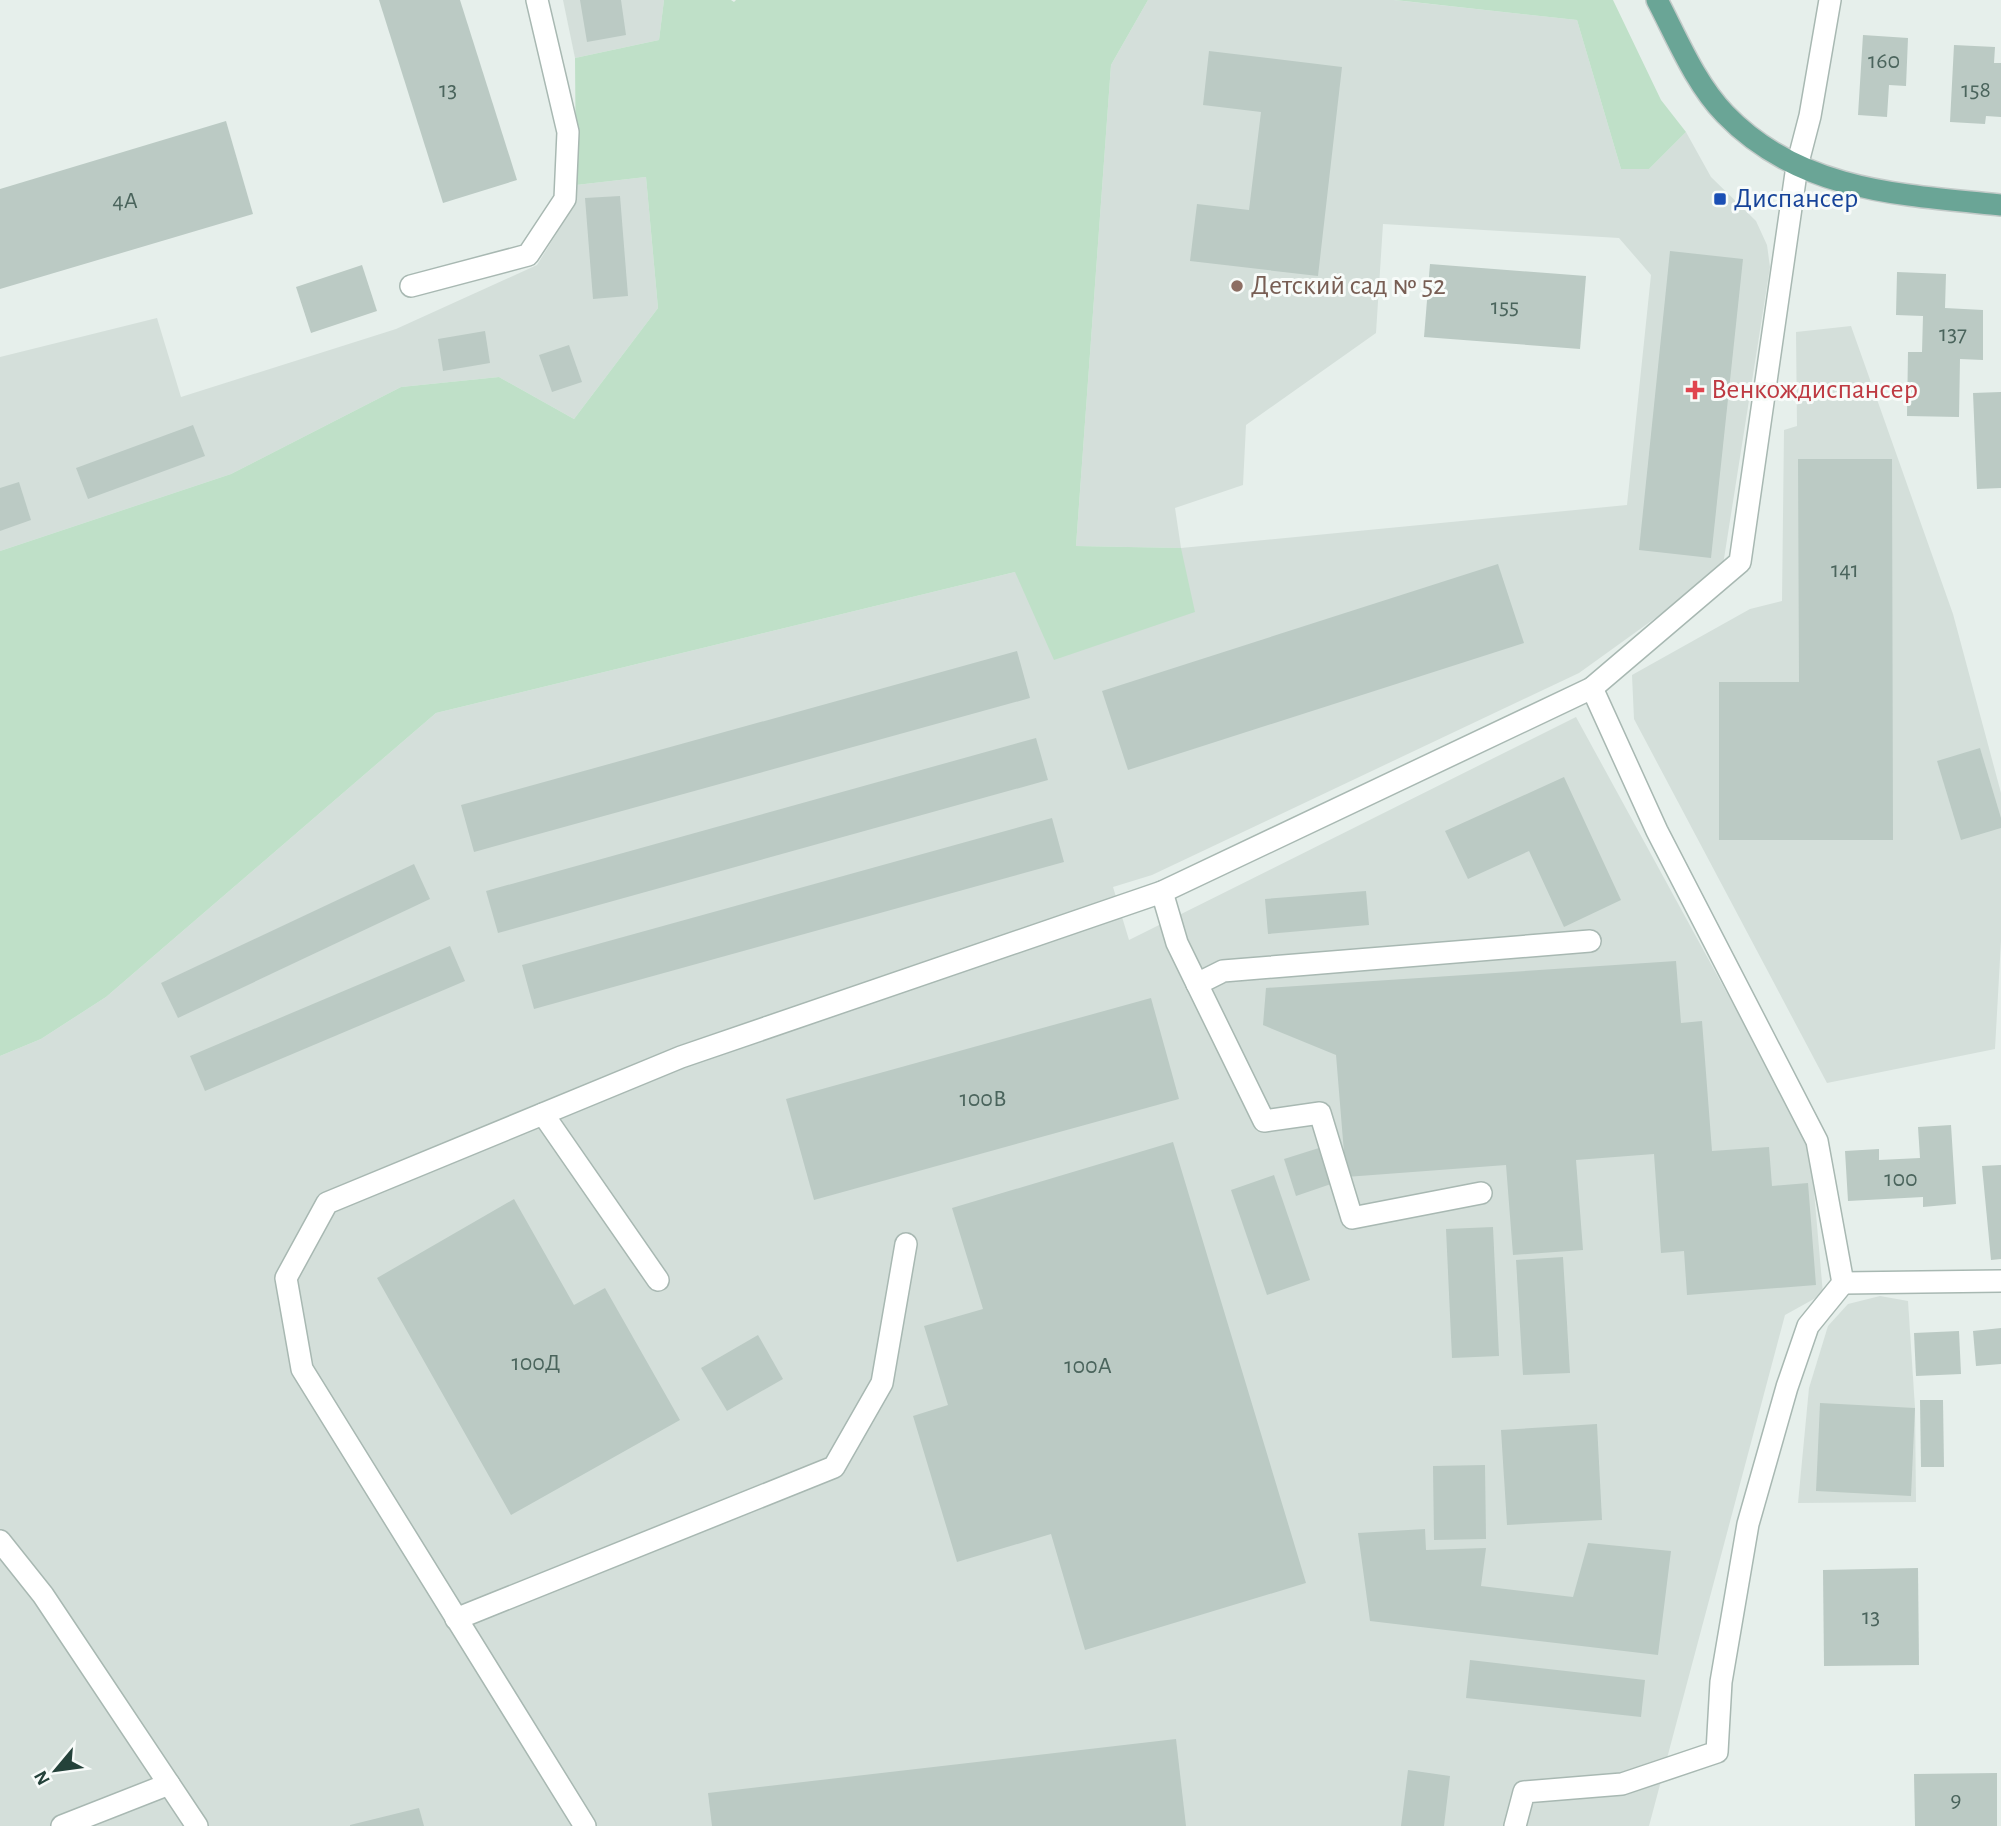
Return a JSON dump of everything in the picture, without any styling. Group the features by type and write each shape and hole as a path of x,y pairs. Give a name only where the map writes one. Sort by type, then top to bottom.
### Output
{"main road":[{"path":"1657,0 1695,72 1723,113 1754,140 1797,166 1850,186 1935,199 2001,205"}],"street":[{"path":"411,286 528,255 565,199 568,132 537,0"},
{"path":"585,1826 302,1369 286,1278 327,1203 681,1058 1162,892 1592,688 1740,562 1797,166 1810,116 1830,0"},
{"path":"1515,1826 1524,1792 1622,1784 1717,1752 1721,1682 1748,1524 1787,1387 1808,1326 1843,1283 1817,1141 1657,831 1592,688"},
{"path":"1162,892 1177,943 1264,1121 1320,1113 1352,1219 1481,1192"},
{"path":"1197,984 1223,971 1590,941"},
{"path":"543,1114 658,1280"},
{"path":"456,1619 834,1467 882,1383 906,1244"},
{"path":"1843,1283 2001,1281"},
{"path":"0,1541 43,1594 197,1826"},
{"path":"62,1826 169,1784"}],"shaded area":[{"path":"563,0 664,0 659,40 575,58"},
{"path":"1148,0 1394,0 1577,20 1621,169 1649,169 1686,132 1711,177 1756,221 1767,245 1770,267 1723,565 1686,596 1579,673 1152,875 1113,887 1129,940 1576,717 1810,1145 1823,1294 1785,1315 1649,1826 0,1826 0,1056 41,1039 106,997 436,713 1015,572 1181,548 1076,546 1111,65","holes":["1383,224 1619,238 1651,275 1627,505 1181,548 1175,508 1243,485 1246,425 1376,333"]},
{"path":"646,177 658,308 574,419 499,377 401,387 231,474 0,551 0,357 157,318 181,397 396,329 537,265 571,210 576,185"},
{"path":"1851,326 1953,614 2001,793 2001,941 1995,1049 1827,1083 1634,719 1632,675 1750,609 1782,601 1784,430 1797,426 1796,332"},
{"path":"1880,1296 1908,1301 1915,1408 1916,1502 1798,1503 1809,1388 1828,1326 1848,1304"}],"green space":[{"path":"664,0 1148,0 1111,65 1076,546 1181,548 1195,612 1054,660 1015,572 436,713 106,997 41,1039 0,1056 0,551 231,474 401,387 499,377 574,419 658,308 646,177 576,185 575,58 659,40"},
{"path":"1395,0 1613,0 1661,100 1686,132 1649,169 1621,169 1577,20"}],"building":[{"path":"379,0 460,0 517,180 443,203"},
{"path":"580,0 621,0 626,35 587,42"},
{"path":"1863,35 1908,38 1906,86 1889,85 1887,117 1858,115"},
{"path":"1954,45 1995,47 1994,63 2001,63 2001,117 1986,116 1985,124 1950,122"},
{"path":"1209,51 1342,67 1318,276 1190,261 1197,204 1249,210 1261,112 1203,105"},
{"path":"226,121 253,214 0,289 0,189"},
{"path":"620,196 628,296 593,299 585,198"},
{"path":"1670,251 1743,259 1711,558 1639,550"},
{"path":"1430,264 1586,276 1580,349 1424,337"},
{"path":"362,265 377,311 311,333 296,287"},
{"path":"1897,272 1946,274 1945,308 1983,310 1983,360 1960,359 1959,417 1907,416 1908,352 1922,352 1923,316 1896,315"},
{"path":"485,331 490,363 443,371 438,339"},
{"path":"569,345 582,382 552,392 539,355"},
{"path":"2001,392 2001,488 1977,489 1973,393"},
{"path":"193,425 205,456 88,499 76,468"},
{"path":"1798,459 1892,459 1893,840 1719,840 1719,682 1799,682"},
{"path":"19,482 31,520 0,531 0,488"},
{"path":"1498,564 1524,643 1128,770 1102,691"},
{"path":"1017,651 1030,698 474,852 461,805"},
{"path":"1036,738 1048,780 498,933 486,891"},
{"path":"1980,748 2001,818 2001,828 1961,840 1937,761"},
{"path":"1564,777 1621,900 1564,927 1529,851 1468,879 1445,831"},
{"path":"1052,818 1064,862 534,1009 522,965"},
{"path":"414,864 430,899 178,1018 161,983"},
{"path":"1366,891 1369,925 1268,934 1265,899"},
{"path":"450,946 465,981 205,1091 190,1056"},
{"path":"1676,961 1681,1023 1702,1021 1712,1151 1769,1147 1772,1186 1808,1183 1816,1285 1687,1295 1684,1251 1661,1253 1654,1154 1576,1160 1583,1250 1513,1255 1506,1165 1346,1177 1336,1055 1263,1025 1266,988"},
{"path":"1151,998 1179,1099 814,1200 786,1099"},
{"path":"1951,1125 1956,1204 1923,1207 1923,1197 1848,1201 1845,1151 1879,1149 1879,1160 1920,1158 1918,1127"},
{"path":"1173,1142 1306,1583 1085,1650 1051,1534 957,1562 913,1416 948,1405 924,1326 983,1309 952,1208"},
{"path":"1319,1148 1331,1184 1296,1196 1284,1159"},
{"path":"2001,1165 2001,1259 1991,1260 1982,1166"},
{"path":"1274,1175 1310,1280 1267,1295 1231,1190"},
{"path":"514,1199 574,1305 605,1288 680,1420 511,1515 377,1278"},
{"path":"1493,1227 1499,1356 1452,1358 1446,1229"},
{"path":"1563,1257 1570,1373 1523,1375 1516,1260"},
{"path":"2001,1328 2001,1364 1976,1366 1973,1331"},
{"path":"1959,1331 1961,1374 1916,1376 1914,1333"},
{"path":"758,1335 783,1379 727,1411 701,1368"},
{"path":"1920,1400 1943,1400 1944,1467 1921,1467"},
{"path":"1820,1403 1915,1408 1911,1496 1816,1491"},
{"path":"1597,1424 1602,1520 1507,1525 1501,1430"},
{"path":"1485,1465 1486,1539 1434,1540 1433,1466"},
{"path":"1425,1529 1426,1550 1486,1548 1481,1586 1573,1597 1588,1543 1671,1551 1658,1655 1370,1621 1358,1533"},
{"path":"1918,1568 1919,1665 1824,1666 1823,1570"},
{"path":"1470,1660 1645,1680 1641,1717 1466,1698"},
{"path":"1176,1739 1186,1826 712,1826 708,1793"},
{"path":"1408,1770 1450,1776 1444,1826 1401,1826"},
{"path":"1997,1773 1997,1826 1915,1826 1914,1774"},
{"path":"419,1808 424,1826 350,1826 350,1825"}],"place":[{"name":"Диспансер","path":"1720,199"},
{"name":"Детский сад № 52","path":"1237,286"},
{"name":"Венкождиспансер","path":"1695,390"}]}
